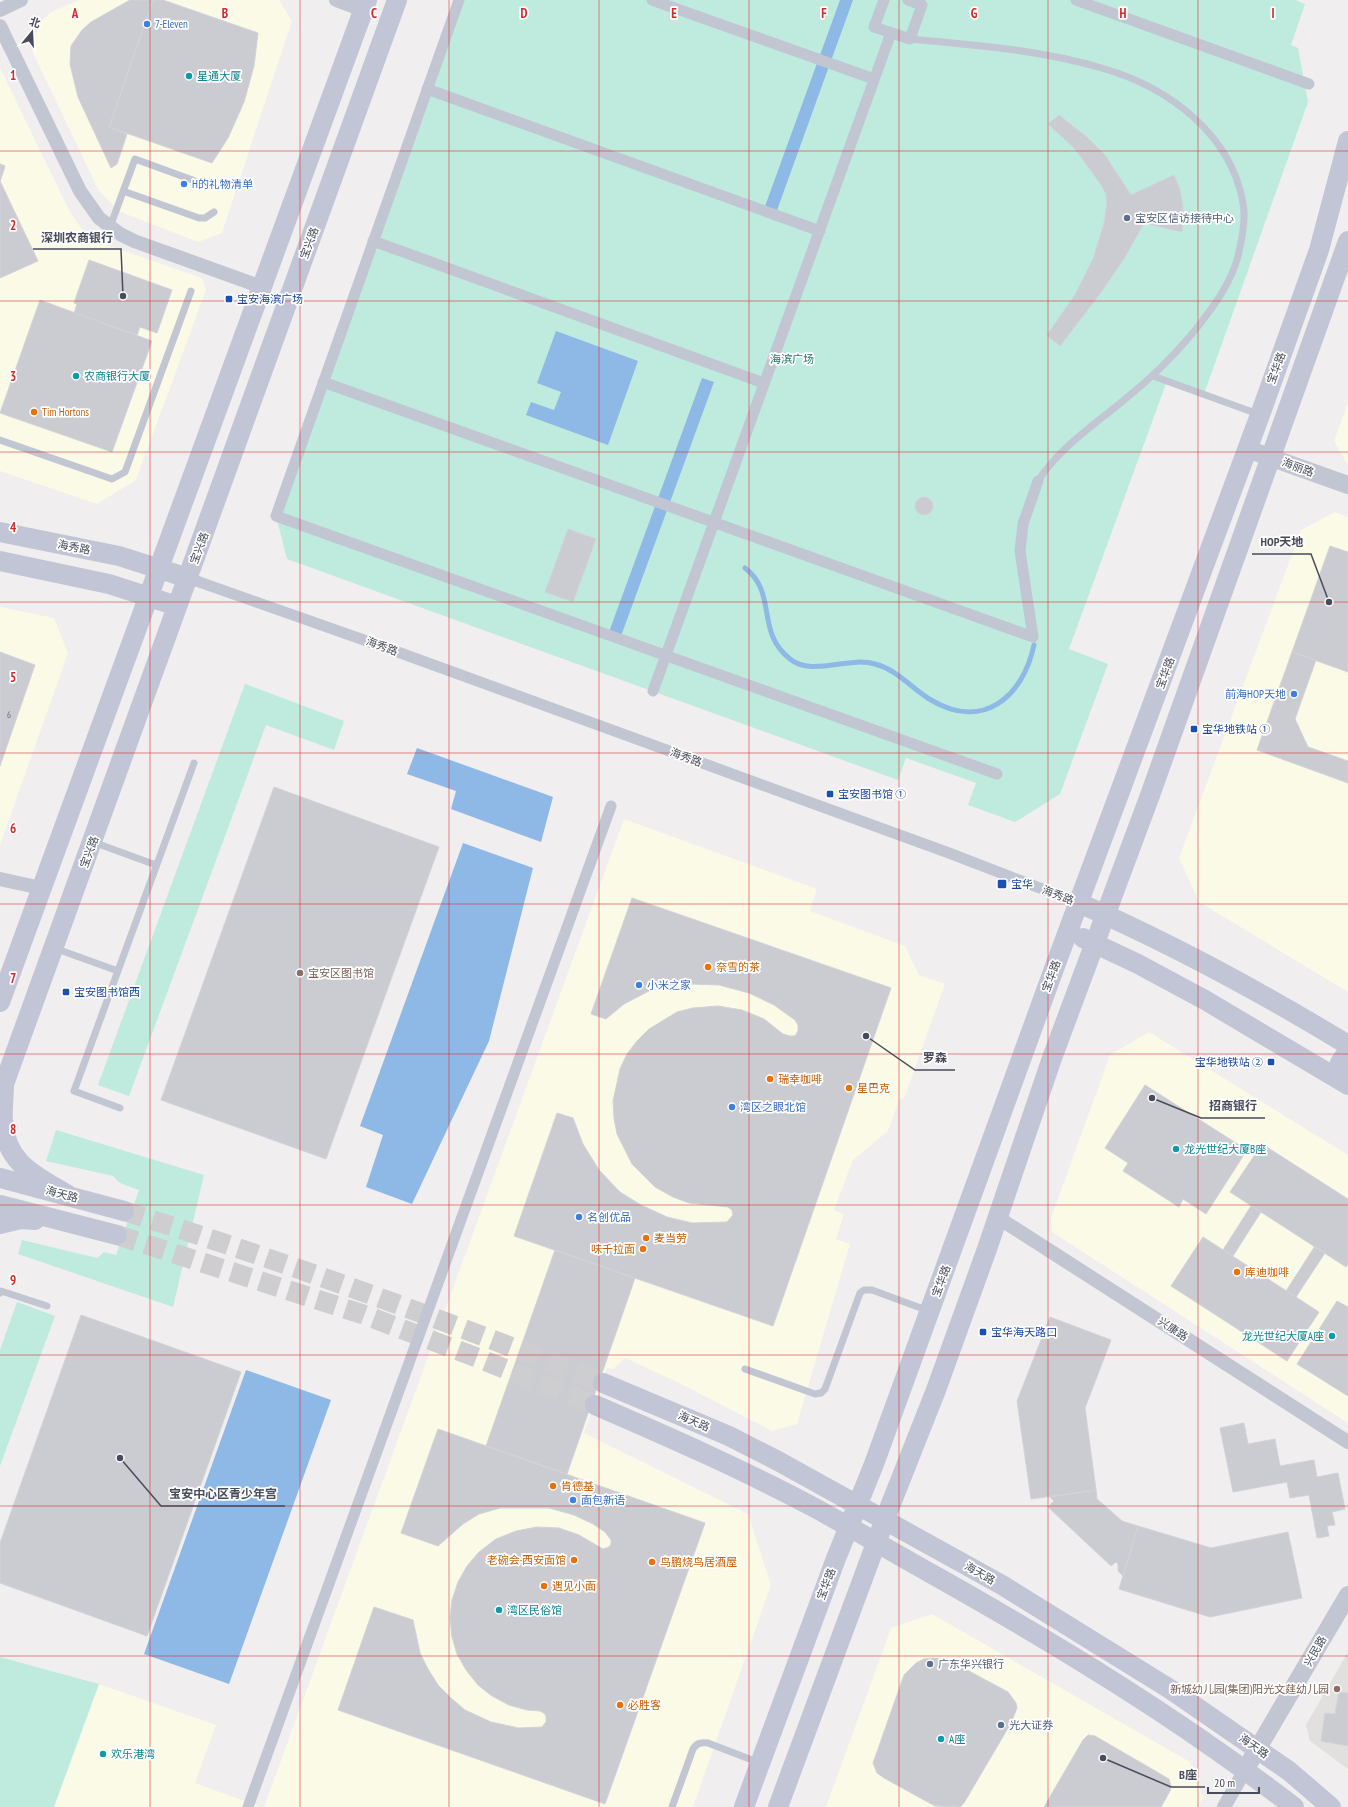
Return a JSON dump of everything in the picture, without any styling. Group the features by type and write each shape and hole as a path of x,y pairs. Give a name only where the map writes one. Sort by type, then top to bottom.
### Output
{"main road":[{"name":"宝兴路","path":"68,1195 29,1172 17,1160 11,1151 6,1141 3,1120 2,1089 93,842 397,0"},
{"path":"0,1002 365,5"},
{"name":"宝华路","path":"744,1807 848,1527 874,1464 1068,931 1136,752 1260,415 1319,250 1348,142"},
{"path":"778,1807 885,1520 936,1390 987,1249 1036,1102 1162,762 1348,241"},
{"path":"0,518 64,545"},
{"name":"海秀路","path":"0,532 119,556 188,578"},
{"path":"0,561 109,584 178,606"},
{"path":"1136,752 1135,763 1141,770 1154,770 1158,768 1162,762"},
{"name":"海秀路","path":"1079,903 1105,914 1234,979 1292,1011 1348,1045"},
{"path":"1068,931 1205,1000 1347,1084"},
{"path":"1347,1084 1340,1077 1338,1066 1343,1057 1348,1054"},
{"name":"海天路","path":"0,1178 124,1211"},
{"path":"0,1205 117,1235"},
{"path":"0,1224 21,1219 61,1221"},
{"name":"海天路","path":"603,1383 729,1436 857,1504 1002,1585 1170,1689 1289,1771 1331,1807"},
{"path":"595,1405 754,1477 877,1543 1088,1664 1160,1710 1245,1770 1294,1807"}],"street":[{"path":"0,10 21,0"},
{"path":"336,0 365,5"},
{"path":"459,0 276,516 996,774"},
{"path":"652,0 874,80"},
{"path":"884,0 874,27 910,40 922,5 908,0"},
{"path":"1076,0 1309,84"},
{"path":"0,26 80,191 99,218 110,227 134,241 262,287"},
{"path":"653,691 891,33"},
{"path":"427,88 820,231"},
{"path":"373,242 764,383"},
{"path":"323,382 1033,637 1020,551 1022,524 1038,481"},
{"name":"海丽路","path":"1247,449 1348,485"},
{"name":"海秀路","path":"188,578 491,686 935,848 1079,903"},
{"path":"248,1807 611,806"},
{"path":"0,879 41,888"},
{"name":"兴康路","path":"997,1217 1348,1442"},
{"name":"兴民路","path":"1245,1770 1348,1595"},
{"path":"1224,1807 1245,1770"}],"lane":[{"path":"910,40 1036,52 1107,70 1145,85 1173,101 1198,121 1213,138 1227,158 1235,175 1244,205 1242,230 1237,257 1228,281 1215,303 1169,361 1153,376 1070,443 1038,481"},
{"path":"110,227 135,159 209,186"},
{"path":"123,191 199,218 205,218 214,212"},
{"path":"0,440 112,479 125,472 191,291"},
{"path":"1153,376 1260,415"},
{"path":"120,1108 74,1091 194,763"},
{"path":"93,842 156,865"},
{"path":"54,948 118,971"},
{"path":"745,1369 815,1394 821,1394 825,1389 860,1294 864,1290 872,1290 930,1312"},
{"path":"0,1294 1,1291 47,1306"},
{"path":"672,1807 696,1744 701,1742 708,1743 760,1763"}],"shaded area":[{"path":"78,0 279,0 292,21 222,233 198,242 118,211 99,191 33,53 32,43 41,22 50,13"},
{"path":"0,68 70,212 81,228 97,241 202,278 206,290 136,480 97,504 0,471"},
{"path":"1348,403 1348,465 1334,441"},
{"name":"前海HOP天地","path":"1335,512 1348,517 1348,992 1199,902 1179,858 1301,530"},
{"path":"0,607 54,618 68,653 0,845"},
{"path":"624,819 817,889 810,911 905,946 919,975 945,984 904,1099 900,1098 888,1131 853,1160 834,1210 844,1214 836,1239 850,1244 797,1424 772,1431 677,1382 625,1358 613,1369 607,1368 584,1433 748,1514 771,1585 693,1807 264,1807"},
{"path":"1149,1032 1348,1155 1348,1423 1052,1232 1051,1218 1110,1055"},
{"path":"932,1614 1190,1762 1203,1798 1198,1807 826,1807 891,1628"},
{"name":"新城幼儿园(集团)阳光文莛幼儿园","path":"1348,1652 1348,1769 1310,1741 1306,1725"},
{"name":"欢乐港湾","path":"0,1657 99,1684 216,1725 195,1783 261,1807 0,1807"}],"green space":[{"name":"海滨广场","path":"459,0 1295,0 1305,4 1291,45 1298,48 1308,102 1204,394 1167,381 1069,649 1108,664 1060,794 1015,822 968,805 976,783 906,758 898,780 287,559 276,516"},
{"path":"245,684 344,721 334,750 266,725 129,1096 98,1085"},
{"path":"56,1130 204,1175 173,1307 18,1254 22,1240 97,1258 104,1252 116,1255 139,1190 120,1183 113,1176 46,1161"},
{"path":"17,1302 55,1316 0,1466 0,1350"},
{"path":"0,1657 99,1684 54,1807 0,1807"}],"water":[{"path":"840,0 853,0 776,213 764,209"},
{"path":"556,331 638,361 608,445 526,415 531,402 554,410 561,392 537,383"},
{"path":"702,378 714,382 621,636 609,632"},
{"path":"417,748 553,797 541,842 451,809 456,791 407,774"},
{"path":"463,843 533,868 489,1041 412,1204 366,1187 383,1135 360,1126"},
{"path":"246,1370 331,1400 229,1684 144,1654"}],"building":[{"path":"130,0 153,0 109,127 127,134 117,164 111,168 78,97 70,64 71,46 82,30 91,22"},
{"name":"星通大厦","path":"153,0 163,0 258,33 254,66 244,102 228,138 212,163 109,127"},
{"path":"1059,115 1088,138 1105,155 1131,195 1174,175 1180,190 1183,208 1182,232 1144,223 1125,257 1102,291 1060,346 1047,335 1075,295 1093,259 1104,223 1107,203 1106,194 1089,168 1074,148 1048,124"},
{"path":"0,164 5,166 0,181"},
{"path":"0,164 5,166 0,181"},
{"path":"0,181 38,261 0,278"},
{"path":"89,260 172,290 157,333 140,327 137,335 74,313 77,304 74,303"},
{"name":"农商银行大厦","path":"40,300 152,341 112,452 0,413"},
{"path":"924,497 930,500 933,506 930,512 924,515 918,512 915,506 918,500"},
{"path":"568,529 596,539 573,602 545,592"},
{"path":"1330,546 1348,552 1348,672 1292,652"},
{"path":"0,652 35,665 0,766"},
{"path":"1292,652 1316,660 1295,719 1308,747 1348,761 1348,783 1257,750"},
{"name":"宝安区图书馆","path":"274,787 439,847 326,1159 161,1100"},
{"name":"湾区之眼北馆","path":"632,898 891,988 773,1326 514,1236 557,1113 573,1118 583,1144 599,1170 620,1192 641,1205 667,1217 692,1223 727,1222 733,1215 732,1210 728,1207 689,1203 673,1197 655,1187 632,1164 617,1134 614,1118 613,1101 620,1069 627,1054 649,1029 677,1012 693,1008 718,1006 742,1010 764,1019 783,1034 795,1036 798,1031 798,1025 795,1020 774,1005 749,993 719,985 670,985 649,991 624,1004 606,1019 591,1014"},
{"name":"龙光世纪大厦B座","path":"1145,1085 1247,1150 1206,1214 1183,1199 1179,1207 1123,1171 1128,1163 1105,1148"},
{"path":"1262,1144 1348,1199 1348,1264 1346,1267 1230,1192"},
{"path":"1251,1206 1261,1212 1233,1256 1223,1250"},
{"path":"1203,1237 1319,1312 1287,1361 1171,1286"},
{"path":"1315,1246 1325,1253 1296,1297 1286,1291"},
{"path":"555,1250 635,1278 567,1474 486,1446"},
{"name":"龙光世纪大厦A座","path":"1337,1301 1348,1307 1348,1396 1297,1364"},
{"path":"81,1315 241,1372 147,1636 0,1583 0,1543"},
{"path":"1050,1317 1111,1340 1085,1408 1096,1490 1031,1499 1017,1401"},
{"path":"1244,1423 1248,1444 1275,1439 1280,1466 1314,1460 1317,1477 1338,1473 1345,1509 1332,1512 1335,1525 1327,1526 1329,1536 1317,1538 1309,1495 1290,1498 1287,1482 1233,1492 1220,1428"},
{"path":"438,1429 705,1523 605,1804 338,1710 374,1607 413,1620 420,1653 428,1669 438,1685 465,1710 491,1722 519,1728 542,1727 546,1722 546,1716 544,1713 509,1705 492,1696 478,1685 466,1670 457,1654 452,1637 450,1618 452,1600 458,1582 467,1566 479,1552 496,1539 516,1531 537,1527 559,1528 579,1535 603,1549 609,1547 611,1544 611,1540 605,1532 593,1524 574,1515 549,1508 500,1508 479,1514 463,1524 438,1546 401,1533"},
{"path":"1096,1490 1097,1499 1122,1521 1138,1526 1123,1576 1118,1571 1118,1564 1116,1562 1111,1566 1048,1507 1054,1501 1050,1497"},
{"path":"1138,1526 1211,1548 1288,1532 1302,1598 1210,1617 1119,1589"},
{"name":"A座","path":"924,1659 943,1659 954,1663 1008,1692 1016,1703 1017,1708 1011,1723 964,1803 960,1807 935,1806 884,1778 877,1773 873,1763 904,1675 916,1663"},
{"path":"1339,1692 1348,1693 1348,1746 1321,1741 1325,1713 1335,1714"},
{"path":"1088,1735 1095,1736 1169,1779 1171,1786 1170,1791 1161,1807 1044,1807 1083,1740"}],"waterway":[{"path":"745,568 755,578 761,589 773,637 779,648 790,659 799,664 809,666 854,662 875,664 898,675 924,696 950,709 967,712 984,710 998,704 1021,680 1029,664 1034,645"}],"tunnel":[{"path":"124,1211 185,1230 365,1292 603,1383"},
{"path":"117,1235 362,1314 478,1358 595,1405"}],"place":[{"name":"7-Eleven","path":"147,24"},
{"name":"星通大厦","path":"189,76"},
{"name":"H的礼物清单","path":"184,184"},
{"name":"宝安区信访接待中心","path":"1127,218"},
{"name":"深圳农商银行","path":"123,296"},
{"name":"宝安海滨广场","path":"229,299"},
{"name":"农商银行大厦","path":"76,376"},
{"name":"Tim Hortons","path":"34,412"},
{"name":"HOP天地","path":"1329,602"},
{"name":"前海HOP天地","path":"1294,694"},
{"name":"宝华地铁站 ①","path":"1194,729"},
{"name":"宝安图书馆 ①","path":"830,794"},
{"name":"宝华","path":"1002,884"},
{"name":"奈雪的茶","path":"708,967"},
{"name":"宝安区图书馆","path":"300,973"},
{"name":"小米之家","path":"639,985"},
{"name":"宝安图书馆西","path":"66,992"},
{"name":"罗森","path":"866,1036"},
{"name":"宝华地铁站 ②","path":"1271,1062"},
{"name":"瑞幸咖啡","path":"770,1079"},
{"name":"星巴克","path":"849,1088"},
{"name":"招商银行","path":"1152,1098"},
{"name":"湾区之眼北馆","path":"732,1107"},
{"name":"龙光世纪大厦B座","path":"1176,1149"},
{"name":"名创优品","path":"579,1217"},
{"name":"麦当劳","path":"646,1238"},
{"name":"味千拉面","path":"643,1249"},
{"name":"库迪咖啡","path":"1237,1272"},
{"name":"宝华海天路口","path":"983,1332"},
{"name":"龙光世纪大厦A座","path":"1332,1336"},
{"name":"宝安中心区青少年宫","path":"120,1458"},
{"name":"肯德基","path":"553,1486"},
{"name":"面包新语","path":"573,1500"},
{"name":"老碗会·西安面馆","path":"574,1560"},
{"name":"鸟鹏烧鸟居酒屋","path":"652,1562"},
{"name":"遇见小面","path":"544,1586"},
{"name":"湾区民俗馆","path":"499,1610"},
{"name":"广东华兴银行","path":"930,1664"},
{"name":"新城幼儿园(集团)阳光文莛幼儿园","path":"1337,1689"},
{"name":"必胜客","path":"620,1705"},
{"name":"光大证券","path":"1001,1725"},
{"name":"A座","path":"941,1739"},
{"name":"欢乐港湾","path":"103,1754"},
{"name":"B座","path":"1103,1758"}]}
